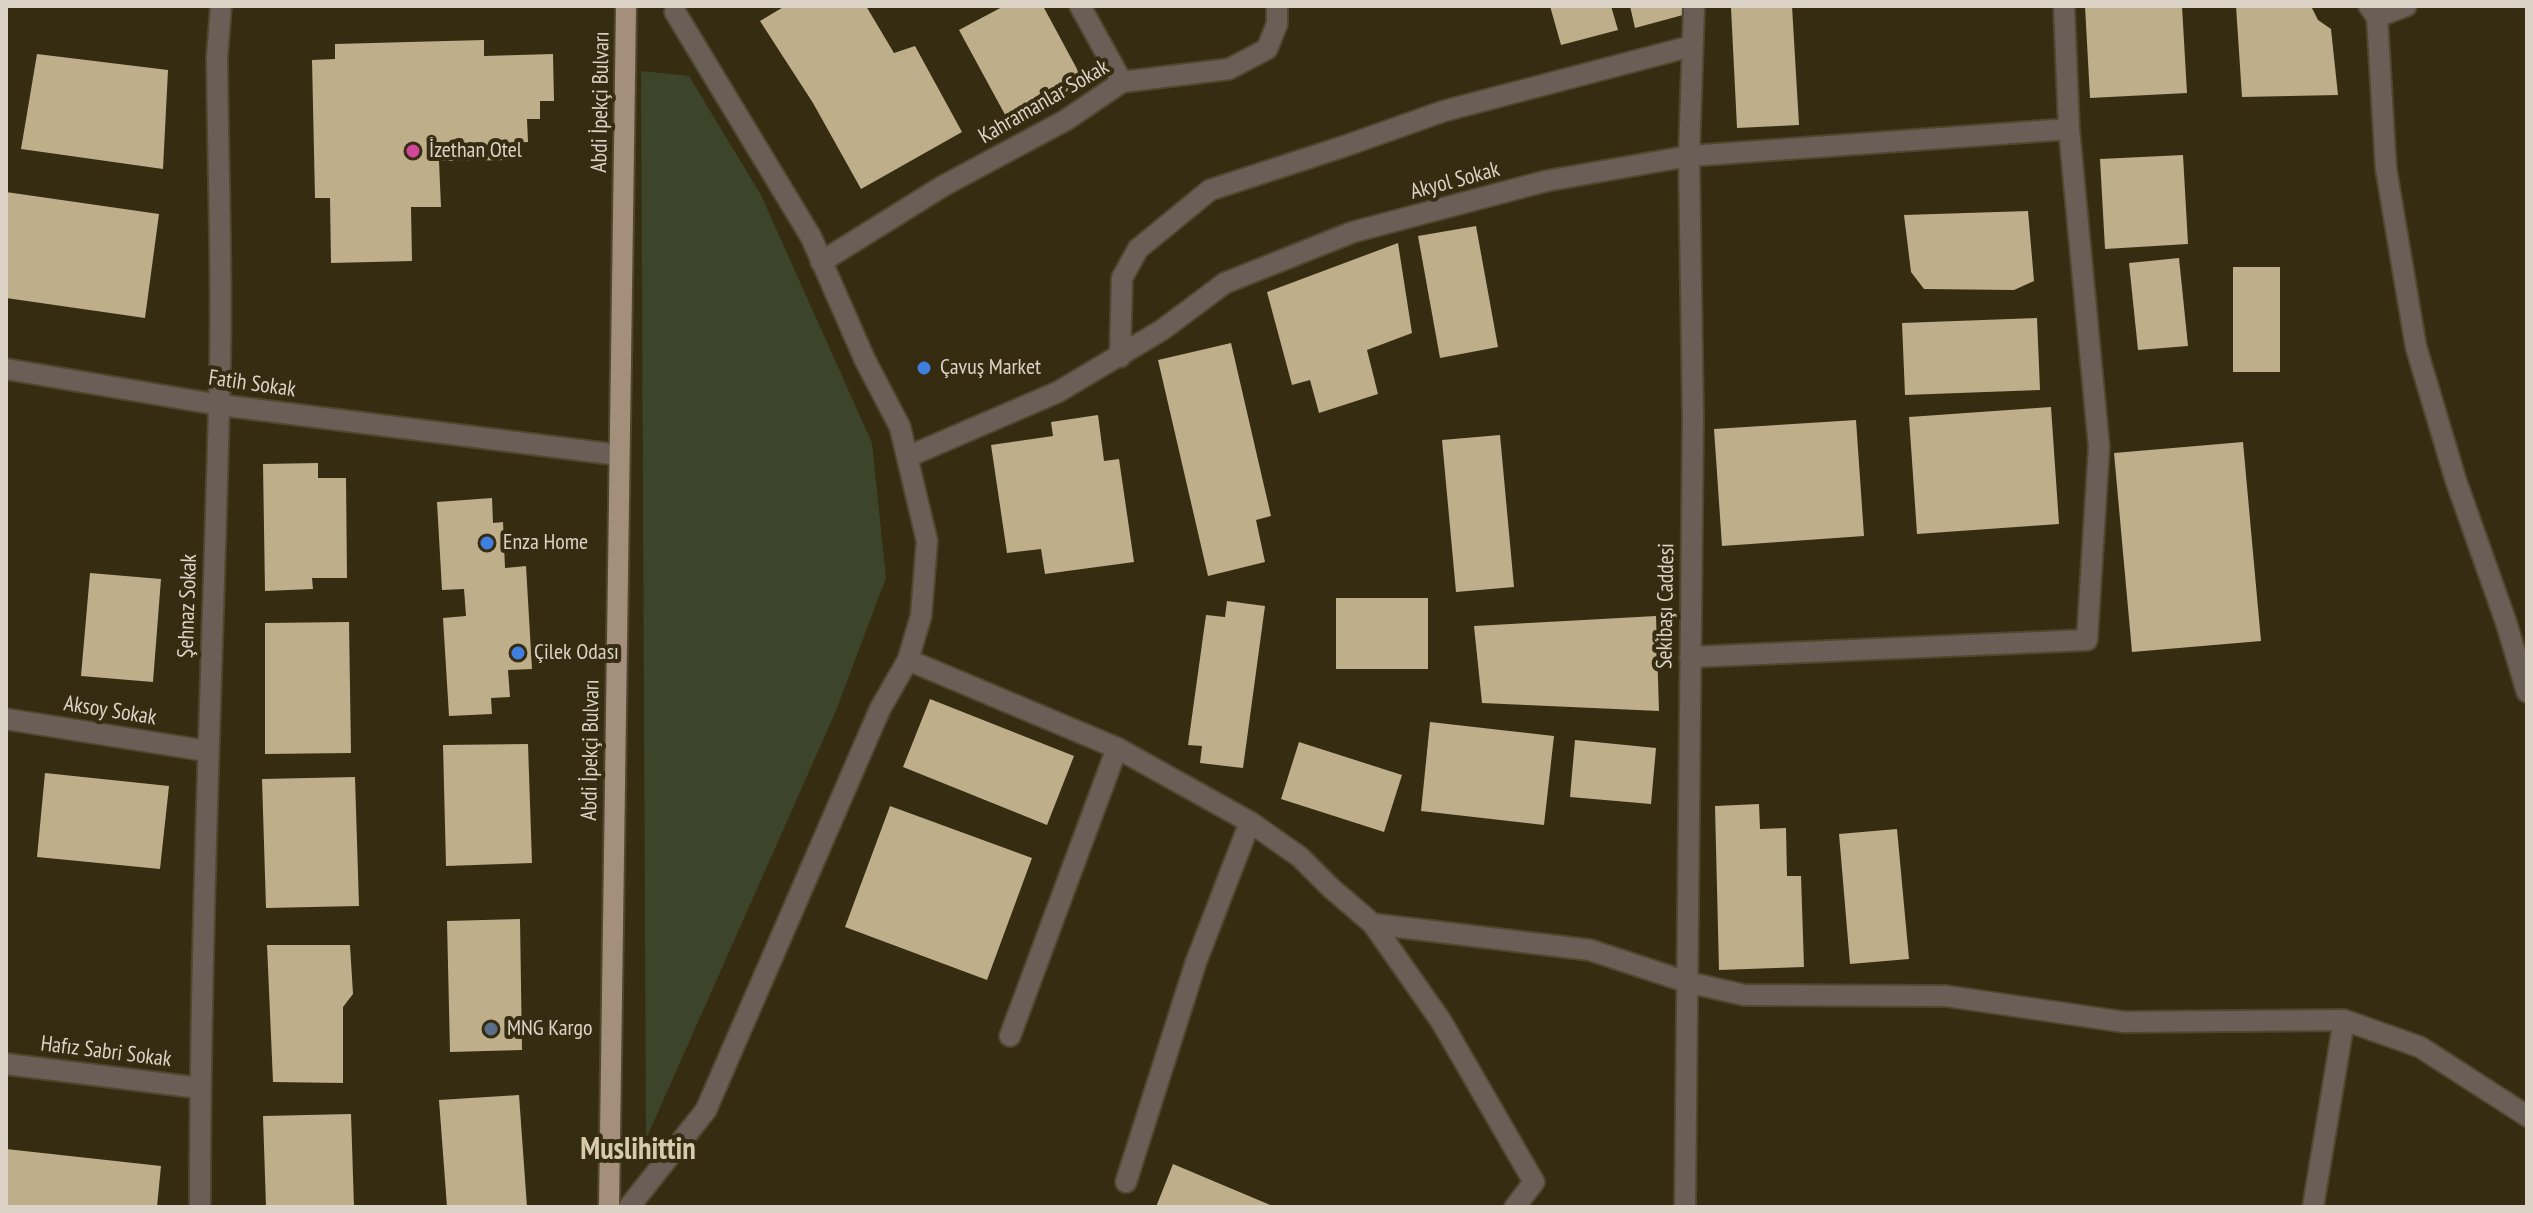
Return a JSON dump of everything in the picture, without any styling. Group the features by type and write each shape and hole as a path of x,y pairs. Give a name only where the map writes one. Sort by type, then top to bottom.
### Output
{"main road":[{"name":"Abdi İpekçi Bulvarı","path":"609,1207 626,6"}],"street":[{"name":"Şehnaz Sokak","path":"200,1207 207,751 220,405 217,57 221,6"},
{"path":"1080,6 1122,82"},
{"name":"Kahramanlar Sokak","path":"821,262 943,186 1066,120 1122,82 1229,69 1267,49 1277,24 1277,6"},
{"name":"Sekibaşı Caddesi","path":"1685,1207 1693,419 1689,156 1694,6"},
{"path":"1690,657 2087,640 2099,447 2069,129 2064,6"},
{"path":"2406,6 2373,12 2386,169 2416,347 2456,481 2506,622 2527,692"},
{"path":"629,1207 706,1110 880,709 908,660 921,616 927,541 900,427 865,360 811,237 672,8"},
{"path":"1120,357 1122,278 1138,249 1210,190 1444,111 1692,46"},
{"name":"Akyol Sokak","path":"907,457 1058,392 1162,330 1225,283 1353,232 1546,181 1689,156 2069,129"},
{"name":"Fatih Sokak","path":"6,369 220,405 619,455"},
{"path":"908,660 1117,748 1250,822 1300,857 1373,924 1441,1021 1534,1182 1515,1207"},
{"name":"Aksoy Sokak","path":"6,719 207,751"},
{"path":"1010,1036 1117,748"},
{"path":"1126,1182 1196,962 1250,822"},
{"path":"1373,924 1590,950 1687,982 1744,995 1946,996 2124,1022 2344,1020 2420,1047 2527,1116"},
{"path":"2313,1207 2344,1020"},
{"name":"Hafız Sabri Sokak","path":"6,1064 200,1088"}],"green space":[{"path":"641,71 689,76 761,195 872,443 886,578 835,713 646,1139"}],"building":[{"path":"785,6 866,6 894,53 915,46 962,132 861,189 813,103 760,21"},
{"path":"1004,6 1043,6 1084,82 1009,122 959,30"},
{"path":"1550,6 1611,6 1618,30 1561,45"},
{"path":"1630,6 1683,6 1683,15 1635,28"},
{"path":"1792,6 1799,125 1737,128 1731,8"},
{"path":"2085,6 2182,6 2187,93 2090,98"},
{"path":"2236,6 2311,6 2318,20 2331,29 2338,95 2242,97"},
{"name":"İzethan Otel","path":"484,40 484,56 553,54 554,101 540,101 540,119 527,119 528,142 512,143 513,160 439,161 441,207 411,207 412,261 331,263 330,198 315,198 312,60 335,59 335,44"},
{"path":"37,54 168,70 163,169 21,149"},
{"path":"2183,155 2188,244 2105,249 2100,159"},
{"path":"6,192 159,214 145,318 6,298"},
{"path":"2028,211 2034,281 2014,290 1924,289 1911,272 1904,215"},
{"path":"1476,226 1498,347 1440,358 1418,236"},
{"path":"1398,243 1412,333 1367,350 1378,394 1319,413 1310,380 1292,385 1267,292"},
{"path":"2179,258 2188,346 2138,350 2129,263"},
{"path":"2233,267 2280,267 2280,372 2233,372"},
{"path":"2037,318 2040,390 1905,395 1902,323"},
{"path":"1231,343 1271,516 1256,520 1265,562 1208,576 1158,360"},
{"path":"2051,407 2059,524 1917,534 1909,417"},
{"path":"1098,415 1104,461 1119,459 1134,562 1045,574 1041,549 1007,553 991,445 1053,436 1051,422"},
{"path":"1856,420 1864,536 1722,546 1714,429"},
{"path":"1500,435 1514,587 1456,592 1442,440"},
{"path":"2243,442 2261,641 2132,652 2114,453"},
{"path":"318,463 318,478 346,478 347,578 312,578 313,589 265,591 263,464"},
{"path":"492,498 493,523 503,522 505,568 526,566 532,669 508,670 510,697 491,698 492,714 449,716 443,618 466,616 464,589 442,590 437,502"},
{"path":"90,573 161,579 153,682 81,676"},
{"path":"1336,598 1428,598 1428,669 1336,669"},
{"path":"1227,601 1265,606 1243,768 1200,763 1202,746 1188,745 1206,615 1225,617"},
{"path":"1656,616 1659,711 1482,703 1474,626"},
{"path":"349,622 351,753 265,754 265,623"},
{"path":"930,699 1074,756 1047,825 903,767"},
{"path":"1430,722 1554,736 1544,825 1421,811"},
{"path":"1575,740 1656,748 1651,804 1570,797"},
{"path":"1299,742 1402,775 1384,832 1281,799"},
{"path":"528,744 532,863 446,866 443,745"},
{"path":"45,773 169,786 160,869 37,857"},
{"path":"355,777 359,906 266,908 262,779"},
{"path":"1759,804 1760,829 1786,828 1787,876 1801,876 1804,967 1719,970 1715,806"},
{"path":"890,806 1032,858 987,980 845,927"},
{"path":"1897,829 1909,959 1850,964 1839,834"},
{"path":"520,919 522,1050 450,1052 447,921"},
{"path":"267,945 350,945 353,994 343,1007 343,1083 273,1082"},
{"path":"519,1095 527,1207 447,1207 439,1100"},
{"path":"351,1114 354,1207 266,1207 263,1116"},
{"path":"6,1149 161,1166 157,1207 6,1207"},
{"path":"1173,1164 1275,1207 1156,1207"}],"place":[{"name":"İzethan Otel","path":"413,151"},
{"name":"Çavuş Market","path":"924,368"},
{"name":"Enza Home","path":"487,543"},
{"name":"Çilek Odası","path":"518,653"},
{"name":"MNG Kargo","path":"491,1029"}],"district":[{"name":"Muslihittin","path":"638,1150"}]}
